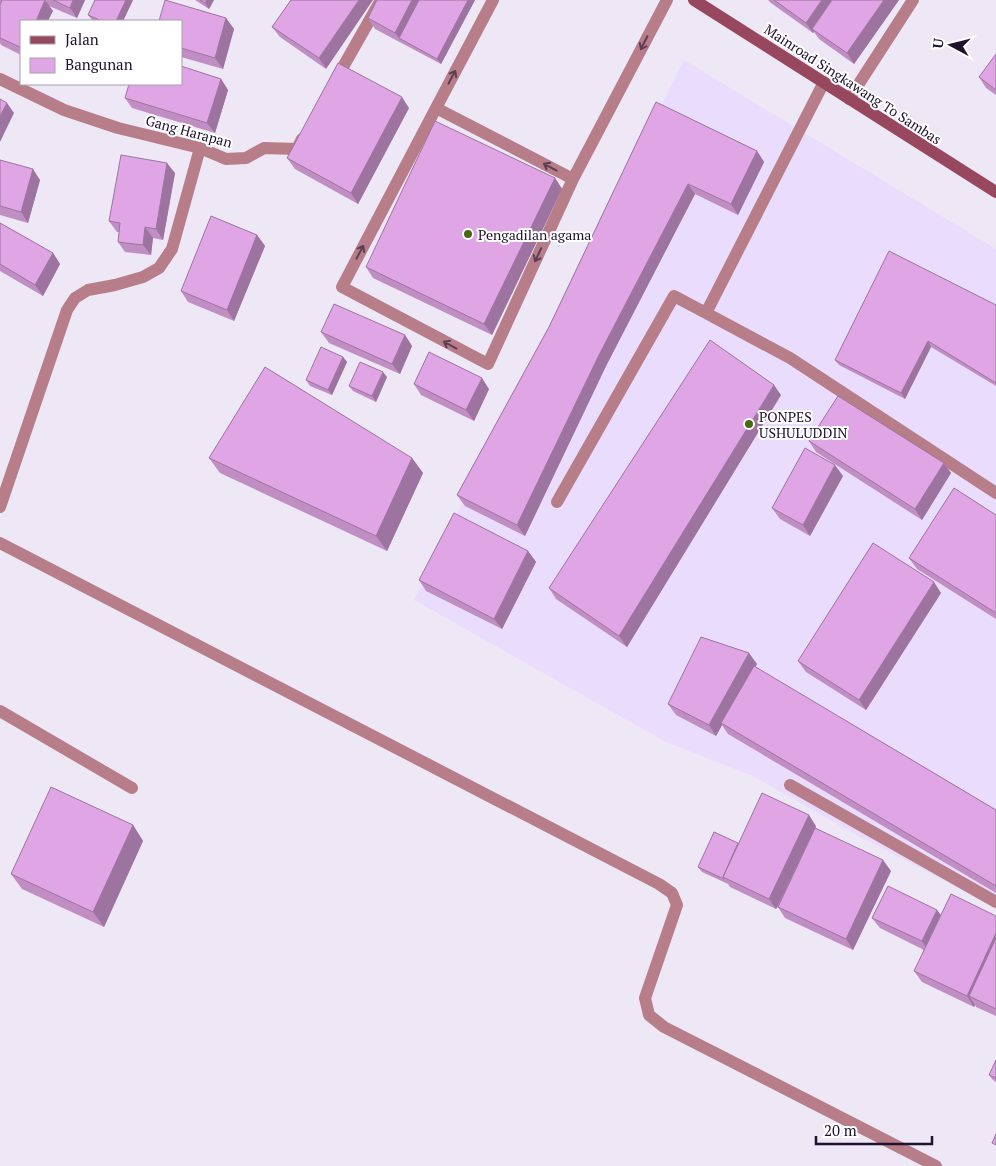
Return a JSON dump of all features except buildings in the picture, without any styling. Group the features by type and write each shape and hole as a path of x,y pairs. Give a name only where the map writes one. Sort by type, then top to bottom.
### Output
{"street":[{"path":"330,91 380,0"},
{"path":"493,0 342,287 488,364 573,179 667,0"},
{"name":"Mainroad Singkawang To Sambas","path":"694,0 996,192"},
{"path":"849,99 913,0"},
{"name":"Gang Harapan","path":"0,79 64,110 89,119 200,148 226,160 246,158 264,148 297,149 306,132"},
{"path":"706,313 824,82"},
{"path":"436,108 573,179"},
{"path":"0,506 67,310 75,298 88,290 143,277 159,268 172,249 200,148"},
{"path":"557,502 674,296 790,358 996,493"},
{"path":"0,543 666,888 672,893 677,905 646,998 649,1015 664,1027 936,1166"},
{"path":"0,711 132,788"},
{"path":"790,785 996,902"}],"shaded area":[{"name":"PONPES USHULUDDIN","path":"684,60 996,249 996,908 853,833 753,776 666,742 414,600"}],"place":[{"name":"Pengadilan agama","path":"468,234"},
{"name":"PONPES USHULUDDIN","path":"749,424"}]}
